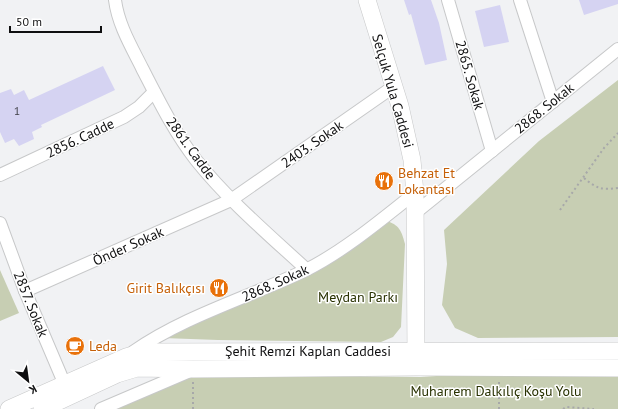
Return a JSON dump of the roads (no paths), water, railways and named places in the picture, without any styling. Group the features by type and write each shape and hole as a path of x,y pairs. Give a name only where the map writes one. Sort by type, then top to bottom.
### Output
{"main road":[{"name":"Selçuk Yula Caddesi","path":"367,0 409,145 413,168 415,193 416,359"},
{"name":"Şehit Remzi Kaplan Caddesi","path":"9,409 126,356 154,351 416,359 499,367 618,368"},
{"name":"Şehit Remzi Kaplan Caddesi","path":"42,409 128,370 149,368 193,369 618,351"}],"street":[{"name":"2861. Cadde","path":"115,0 116,12 128,41 164,112 195,159 232,200 306,270"},
{"name":"2865. Sokak","path":"448,0 492,151"},
{"path":"520,0 553,102"},
{"name":"2868. Sokak","path":"415,213 618,49"},
{"name":"2403. Sokak","path":"232,200 393,87"},
{"name":"2856. Cadde","path":"0,175 124,117 138,107 154,92"},
{"name":"2868. Sokak","path":"126,356 180,326 306,270 344,247 415,193"},
{"name":"Önder Sokak","path":"25,291 232,200"},
{"name":"2857. Sokak","path":"0,223 25,291 64,385"},
{"path":"101,409 193,369"}],"place":[{"name":"Behzat Et Lokantası","path":"384,181"},
{"name":"Girit Balıkçısı","path":"219,288"},
{"name":"Leda","path":"75,346"}],"park label":[{"name":"Meydan Parkı","path":"358,297"},
{"name":"Muharrem Dalkılıç Koşu Yolu","path":"496,391"}]}
